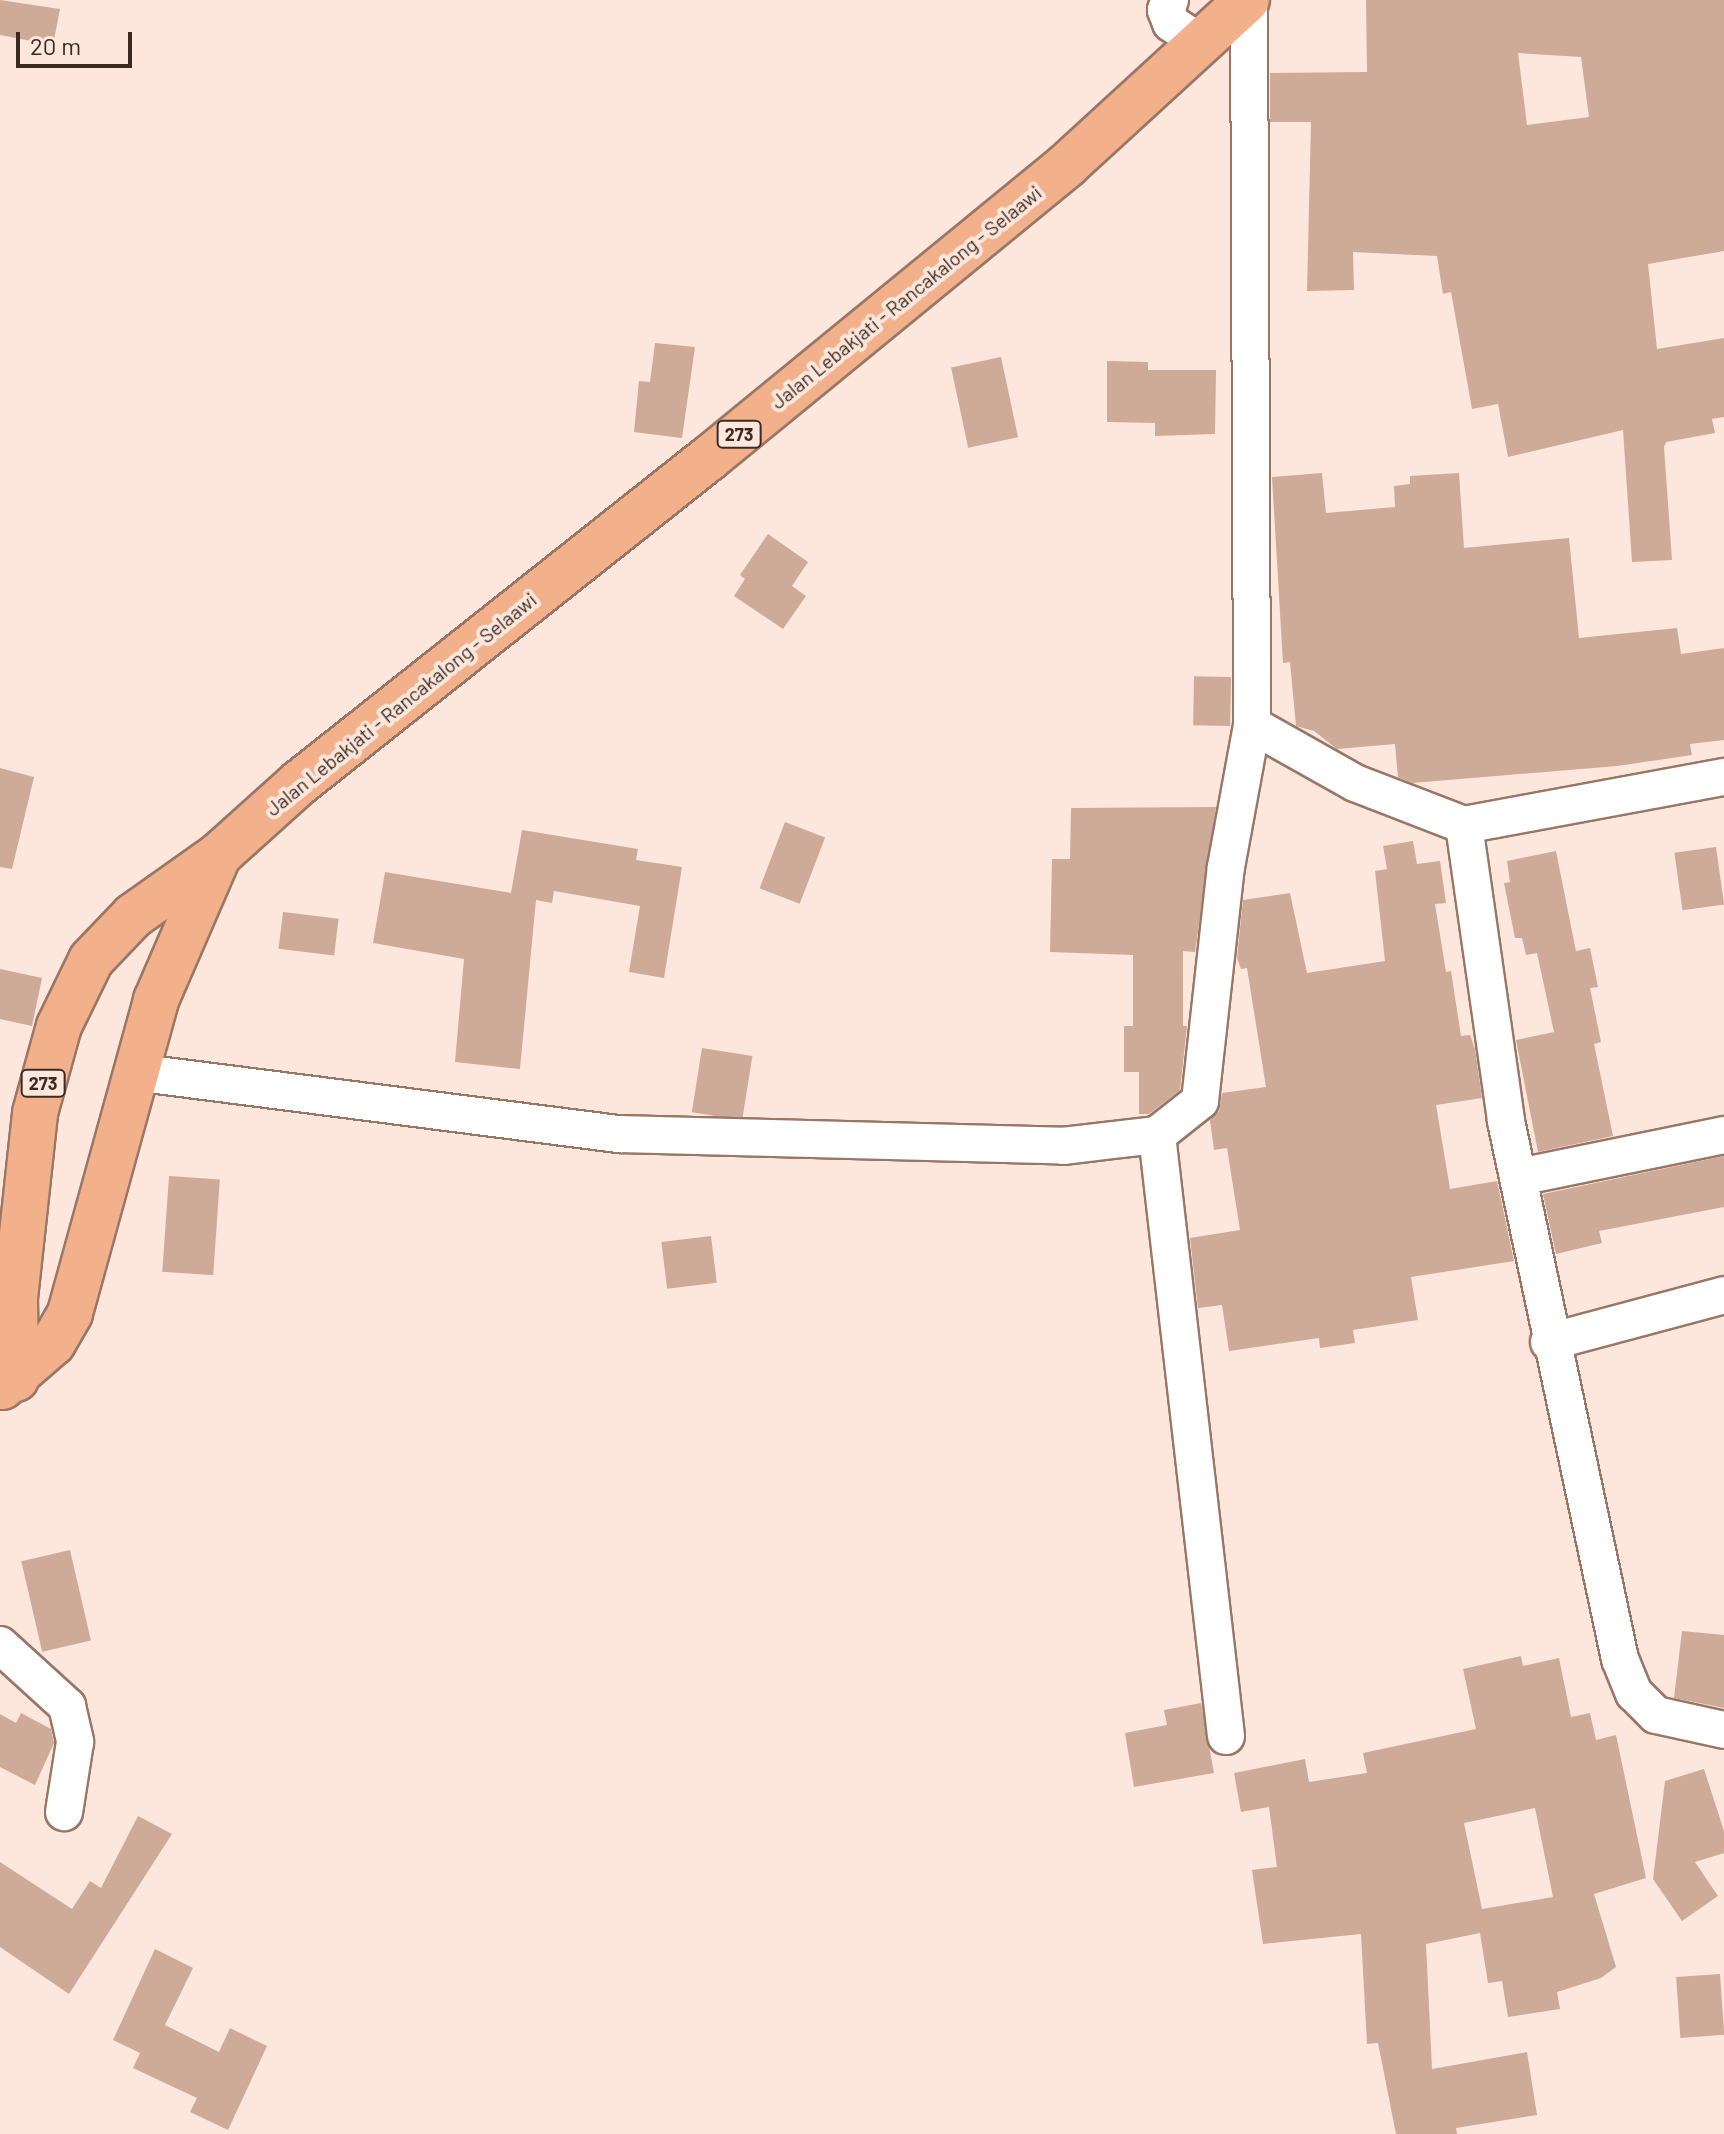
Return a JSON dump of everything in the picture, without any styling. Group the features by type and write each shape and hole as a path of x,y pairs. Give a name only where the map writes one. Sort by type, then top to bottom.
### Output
{"main road":[{"name":"Jalan Lebakjati - Rancakalong - Selaawi","path":"8,1384 24,1195 35,1113 59,1026 91,960 133,916 219,855 299,783 708,459 1067,165 1198,41 1248,0"},
{"name":"Jalan Lebakjati - Rancakalong - Selaawi","path":"8,1384 53,1343 70,1313 134,1072 176,945 219,855"}],"street":[{"path":"1170,0 1166,10 1171,23 1198,41"},
{"path":"134,1072 619,1134 1063,1146 1157,1135 1200,1101 1226,867 1252,725 1248,0"},
{"path":"1252,725 1355,783 1464,825 1724,777"},
{"path":"1464,825 1506,1121 1549,1342 1620,1659 1634,1693 1671,1722 1724,1730"},
{"path":"1157,1135 1226,1736"},
{"path":"1519,1177 1724,1135"},
{"path":"1549,1342 1724,1295"},
{"path":"0,1645 67,1706 75,1742 64,1812"}],"building":[{"path":"0,0 60,9 53,45 0,35"},
{"path":"1366,0 1724,0 1724,251 1648,264 1657,349 1724,338 1724,417 1712,419 1715,433 1666,442 1664,447 1672,560 1632,562 1623,430 1508,457 1498,404 1472,409 1451,292 1443,294 1437,256 1353,252 1354,290 1307,291 1311,122 1270,122 1270,73 1367,72","holes":["1518,53 1581,57 1589,117 1527,125"]},
{"path":"655,343 695,347 682,438 634,432 639,381 650,382"},
{"path":"1001,357 1018,437 968,448 951,368"},
{"path":"1107,361 1148,362 1148,370 1216,370 1215,434 1155,436 1155,423 1107,422"},
{"path":"1322,473 1326,513 1395,507 1394,486 1410,484 1410,476 1459,473 1464,548 1569,538 1579,638 1677,628 1681,654 1724,648 1724,740 1690,744 1692,755 1617,766 1412,783 1398,777 1395,744 1337,749 1314,731 1296,726 1290,662 1283,663 1272,477"},
{"path":"768,534 808,562 792,586 806,596 783,629 734,596 745,579 740,575"},
{"path":"1194,676 1231,677 1230,726 1193,725"},
{"path":"0,768 34,777 12,869 0,867"},
{"path":"1216,807 1195,952 1183,951 1183,1026 1187,1026 1180,1090 1149,1114 1139,1114 1139,1072 1124,1072 1124,1026 1133,1026 1133,955 1050,952 1052,859 1070,859 1071,808"},
{"path":"785,822 825,837 800,904 760,888"},
{"path":"522,830 638,849 636,860 682,867 664,978 629,972 640,906 554,891 552,903 536,900 520,1069 455,1062 464,959 373,943 385,872 511,893"},
{"path":"1413,841 1417,864 1440,861 1446,903 1435,904 1446,972 1451,971 1461,1036 1470,1035 1475,1049 1482,1098 1436,1105 1450,1189 1497,1181 1514,1261 1411,1277 1418,1320 1353,1330 1355,1343 1320,1348 1319,1338 1229,1351 1222,1305 1198,1308 1190,1238 1240,1230 1227,1148 1214,1150 1210,1120 1219,1111 1222,1093 1266,1087 1247,968 1241,969 1237,958 1243,900 1290,893 1307,973 1385,961 1375,871 1387,869 1383,846"},
{"path":"1716,847 1724,904 1682,910 1674,853"},
{"path":"1556,851 1576,951 1590,948 1598,987 1590,988 1601,1042 1594,1044 1613,1136 1538,1152 1516,1040 1554,1032 1537,953 1526,955 1522,938 1515,938 1504,883 1510,882 1507,861"},
{"path":"283,912 339,919 334,956 278,949"},
{"path":"0,969 42,978 32,1026 0,1019"},
{"path":"702,1048 752,1056 742,1120 692,1112"},
{"path":"1724,1156 1724,1207 1599,1231 1602,1243 1556,1254 1543,1194"},
{"path":"169,1176 220,1180 213,1275 162,1272"},
{"path":"711,1236 717,1283 667,1289 661,1242"},
{"path":"70,1550 91,1641 42,1652 21,1561"},
{"path":"1682,1631 1724,1635 1724,1708 1674,1698"},
{"path":"1521,1656 1523,1666 1559,1658 1571,1717 1590,1713 1596,1740 1616,1735 1646,1878 1594,1894 1616,1967 1601,1978 1557,1992 1560,2009 1508,2017 1502,1981 1488,1983 1480,1933 1426,1944 1432,2069 1527,2052 1537,2115 1456,2128 1457,2134 1396,2134 1378,2043 1367,2044 1361,1934 1263,1944 1252,1870 1277,1867 1269,1807 1241,1812 1234,1773 1305,1759 1309,1782 1367,1773 1363,1753 1476,1729 1463,1669","holes":["1535,1808 1553,1897 1482,1909 1464,1823"]},
{"path":"1201,1703 1214,1773 1134,1787 1125,1733 1167,1725 1164,1710"},
{"path":"21,1713 51,1729 54,1743 35,1785 0,1767 0,1714 16,1723"},
{"path":"1704,1769 1724,1831 1724,1853 1695,1862 1718,1896 1682,1921 1653,1879 1665,1781"},
{"path":"138,1816 172,1834 69,1994 0,1947 0,1862 72,1909 90,1881 101,1888"},
{"path":"155,1949 193,1968 165,2025 219,2052 230,2028 267,2046 228,2130 190,2112 197,2098 133,2068 140,2053 113,2040"},
{"path":"1720,1974 1724,2035 1680,2038 1676,1977"}]}
